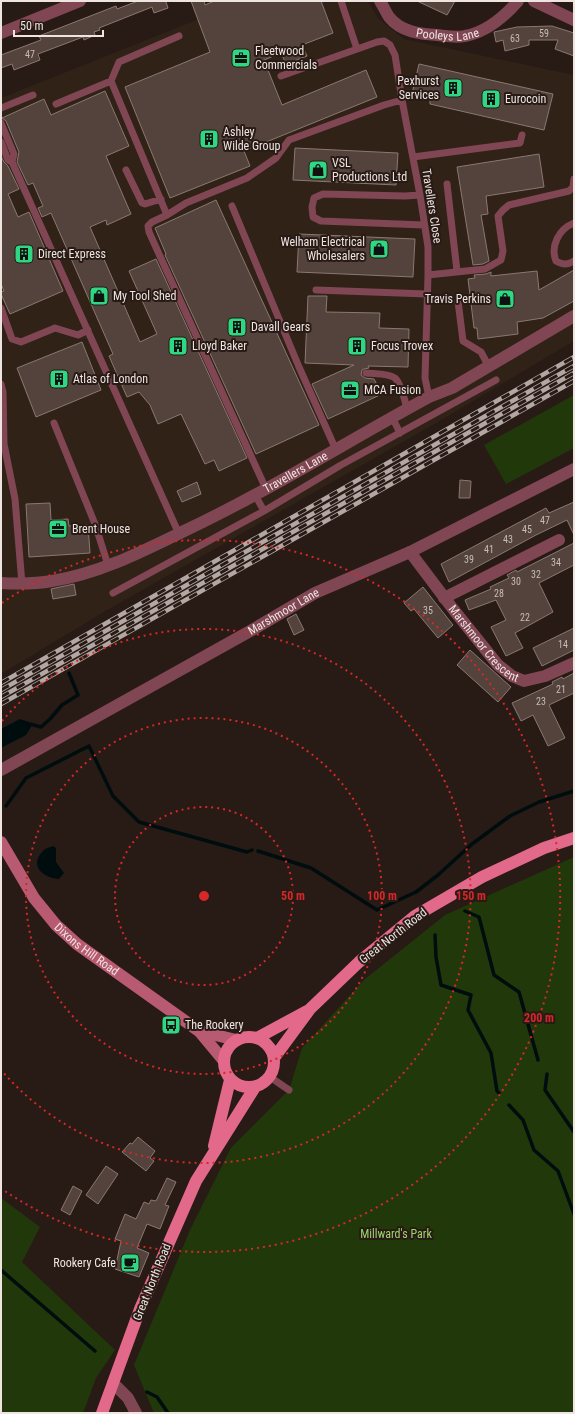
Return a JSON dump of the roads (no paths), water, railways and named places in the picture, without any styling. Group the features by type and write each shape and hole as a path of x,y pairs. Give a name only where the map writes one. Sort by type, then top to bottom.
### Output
{"main road":[{"name":"Great North Road","path":"274,1058 310,1009 359,962 415,916 482,877 544,848 574,838"},
{"name":"Great North Road","path":"257,1038 310,1009"},
{"path":"245,1037 257,1038 265,1042 271,1049 274,1058 274,1068 270,1077 262,1084 255,1087 246,1088 238,1086 230,1080 225,1071 225,1054 236,1040 245,1037"},
{"name":"Great North Road","path":"212,1157 230,1080"},
{"name":"Great North Road","path":"102,1413 140,1309 178,1219 196,1181 255,1087"}],"street":[{"path":"1,33 80,1"},
{"name":"Pooleys Lane","path":"380,1 390,18 401,27 410,31 424,34 447,36 464,36 477,32 493,24 506,14 518,1"},
{"path":"534,1 574,20"},
{"name":"Travellers Lane","path":"1,583 22,584 52,581 86,574 126,558 178,534 266,490 429,397 452,388 488,365 574,316"},
{"name":"Marshmoor Lane","path":"1,770 252,630 315,593 410,552 574,469"},
{"name":"Marshmoor Crescent","path":"444,598 559,540"},
{"name":"Marshmoor Crescent","path":"410,552 444,598 498,665 512,676 524,682 545,676 574,663"},
{"name":"Dixons Hill Road","path":"1,842 34,898 56,925 78,944 200,1031 224,1061"},
{"name":"Dixons Hill Road","path":"200,1031 236,1040"},
{"path":"113,1383 128,1398 136,1413"}],"lane":[{"path":"340,1 357,49"},
{"path":"56,104 111,81 119,62 179,36"},
{"name":"Travellers Close","path":"281,76 368,45 384,41 390,45 395,55 428,247 425,378 429,397"},
{"path":"111,81 167,215"},
{"path":"1,108 33,95"},
{"path":"266,490 149,232 148,226 152,222 167,215 186,203 248,178 276,158 289,140 384,105 402,100"},
{"path":"1,123 14,154 12,162"},
{"path":"413,157 520,143 522,135"},
{"path":"1,142 8,160 12,162 88,330 178,534"},
{"path":"126,170 142,202 145,204 161,199"},
{"path":"428,274 484,269 501,260 503,251 498,216 503,210 509,205 569,191 573,186 574,179"},
{"path":"447,184 457,272"},
{"path":"420,195 323,194 314,198 312,207 314,217 322,221 424,225"},
{"path":"232,206 299,367 336,450"},
{"path":"574,223 567,226 556,240 553,253 556,261 562,265 570,264 574,261"},
{"path":"316,290 427,294"},
{"path":"458,301 463,341 481,352 488,365"},
{"path":"1,308 12,339 22,342 55,328 78,335 88,330"},
{"path":"366,373 389,375 396,379 407,409"},
{"path":"113,594 264,511 341,465 496,380"},
{"path":"1,384 3,392 3,444 15,499 22,584"},
{"path":"392,417 400,433"},
{"path":"54,423 95,524 108,565"},
{"path":"255,495 264,511"},
{"path":"270,1077 289,1090"}],"waterway":[{"path":"30,724 41,727 62,705 78,695 69,673"},
{"path":"6,806 26,778 89,746 113,796 139,822 247,852 252,850"},
{"path":"258,851 311,868 377,910 416,892 438,875 472,844 510,816 539,802 574,791"},
{"path":"465,911 479,917 494,975 519,992 538,1060"},
{"path":"435,935 436,957 441,985 471,995 468,1010 491,1053 497,1091 499,1093"},
{"path":"547,1074 545,1090 574,1132"},
{"path":"509,1105 523,1120 534,1150 558,1171 574,1214"},
{"path":"1,1270 95,1351"},
{"path":"147,1392 157,1397 168,1413"}],"railway":[{"path":"1,683 574,357"},
{"path":"1,690 574,366"},
{"path":"1,697 574,373"},
{"path":"1,704 574,381"}],"place":[{"name":"Fleetwood Commercials","path":"241,58"},
{"name":"Pexhurst Services","path":"453,88"},
{"name":"Eurocoin","path":"491,99"},
{"name":"Ashley Wilde Group","path":"209,139"},
{"name":"VSL Productions Ltd","path":"318,170"},
{"name":"Welham Electrical Wholesalers","path":"379,249"},
{"name":"Direct Express","path":"24,254"},
{"name":"My Tool Shed","path":"99,296"},
{"name":"Travis Perkins","path":"505,299"},
{"name":"Davall Gears","path":"237,327"},
{"name":"Lloyd Baker","path":"178,346"},
{"name":"Focus Trovex","path":"357,346"},
{"name":"Atlas of London","path":"59,379"},
{"name":"MCA Fusion","path":"350,390"},
{"name":"Brent House","path":"58,529"},
{"name":"The Rookery","path":"171,1025"},
{"name":"Rookery Cafe","path":"130,1263"}],"park label":[{"name":"Millward's Park","path":"396,1234"}]}
